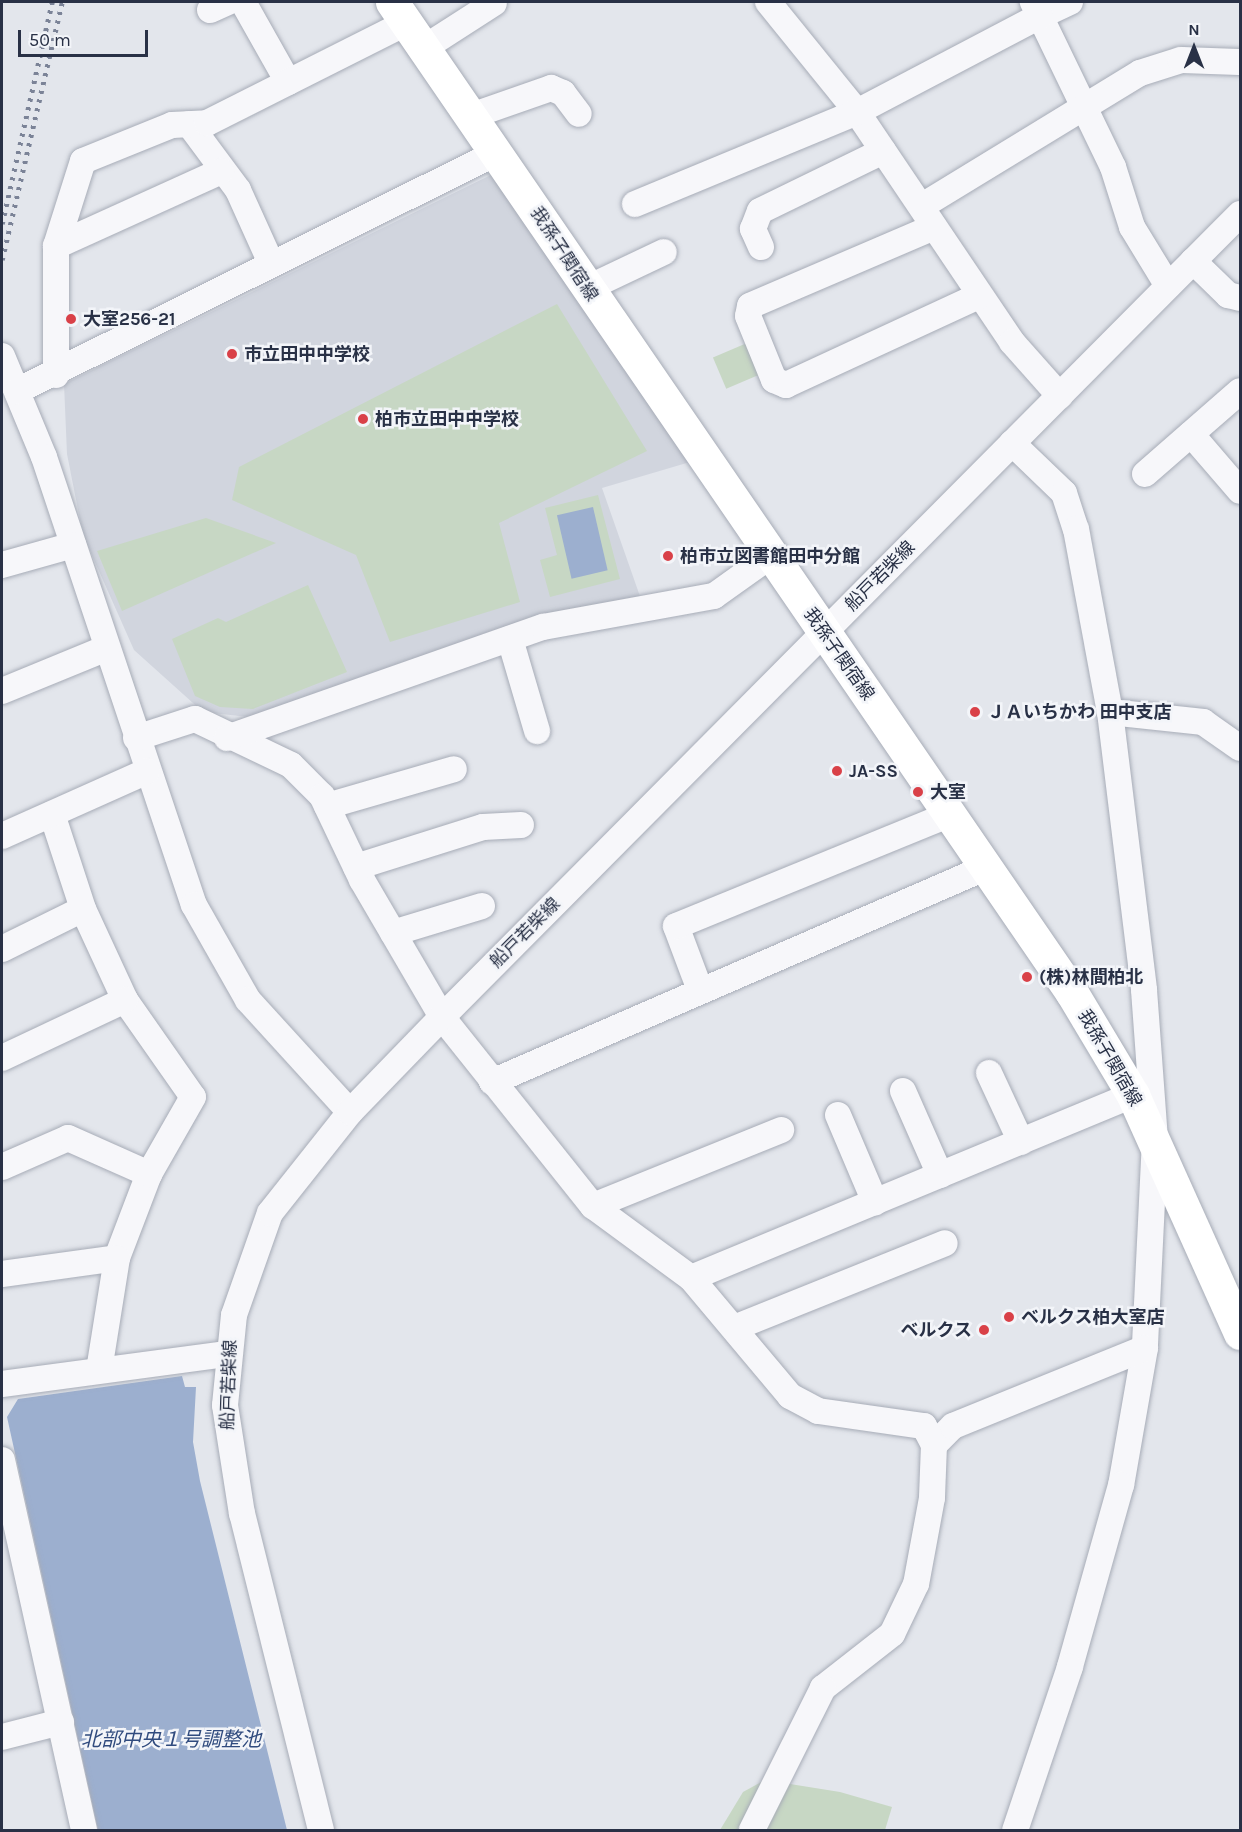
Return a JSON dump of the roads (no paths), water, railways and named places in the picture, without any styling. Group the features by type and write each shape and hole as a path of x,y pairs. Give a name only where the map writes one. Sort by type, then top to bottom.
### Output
{"main road":[{"name":"我孫子関宿線","path":"407,24 586,289 987,867 1133,1095 1240,1333"}],"street":[{"path":"243,2 288,82"},
{"path":"635,204 857,112 1036,9 1070,2"},
{"path":"56,375 56,246 82,161 172,125 207,123 407,24 494,3"},
{"path":"784,7 928,217 979,296 1060,396"},
{"path":"1036,9 1113,167 1132,226 1168,286"},
{"path":"979,296 786,385 774,380 748,316 750,306 928,217 1140,73 1181,60 1240,62"},
{"path":"471,116 551,88 563,93 579,114"},
{"path":"189,124 220,171 238,190 271,263"},
{"path":"761,247 753,229 760,212 883,151"},
{"path":"17,391 56,375 271,263 496,153"},
{"path":"56,246 220,171"},
{"name":"船戸若柴線","path":"321,1830 229,1452 227,1354 246,1275 270,1213 350,1112 442,1017 1240,214"},
{"path":"586,289 664,252"},
{"path":"1192,261 1228,295 1240,298"},
{"path":"2,356 73,545 147,771 216,950 268,1024 350,1112"},
{"path":"1145,474 1240,391"},
{"path":"1191,434 1240,491"},
{"path":"1012,443 1053,480 1070,507 1110,712 1144,990 1155,1140 1145,1348 1120,1485 1092,1595 1015,1830"},
{"path":"2,565 73,545"},
{"path":"227,738 543,627 714,596 770,556"},
{"path":"510,639 537,731"},
{"path":"2,691 107,648"},
{"path":"1110,712 1203,722 1240,748"},
{"path":"136,738 195,719 227,738 291,765 327,806 356,867 442,1017 593,1206 691,1278 790,1396 818,1411 924,1426 934,1445 932,1498 916,1584 892,1634 823,1688 752,1830"},
{"path":"327,806 454,770"},
{"path":"2,836 147,771"},
{"path":"52,814 83,909 125,1000 193,1097 149,1174 117,1258 99,1371"},
{"path":"700,990 676,926 950,814"},
{"path":"356,867 483,827 521,825"},
{"path":"492,1082 987,867"},
{"path":"393,933 482,906"},
{"path":"2,949 83,909"},
{"path":"2,1058 125,1000"},
{"path":"989,1073 1021,1142"},
{"path":"903,1091 940,1176"},
{"path":"691,1278 1133,1095"},
{"path":"838,1115 875,1202"},
{"path":"593,1206 781,1130"},
{"path":"2,1167 68,1138 149,1174"},
{"path":"734,1328 945,1243"},
{"path":"2,1274 117,1258"},
{"path":"934,1445 953,1426 1145,1348"},
{"path":"2,1384 227,1354"},
{"path":"2,1460 84,1830"},
{"path":"2,1737 61,1722"}],"water":[{"path":"593,507 608,570 572,579 557,515"},
{"name":"北部中央１号調整池","path":"182,1376 185,1387 196,1387 193,1442 200,1481 287,1830 98,1830 7,1417 18,1399"}],"railway":[{"path":"2,224 52,2"},
{"path":"2,260 62,2"}],"place":[{"name":"大室256-21","path":"71,319"},
{"name":"市立田中中学校","path":"232,354"},
{"name":"柏市立田中中学校","path":"363,419"},
{"name":"柏市立図書館田中分館","path":"668,556"},
{"name":"ＪＡいちかわ 田中支店","path":"975,712"},
{"name":"JA-SS","path":"837,771"},
{"name":"大室","path":"918,792"},
{"name":"(株)林間柏北","path":"1027,977"},
{"name":"ベルクス柏大室店","path":"1009,1317"},
{"name":"ベルクス","path":"984,1330"}]}
